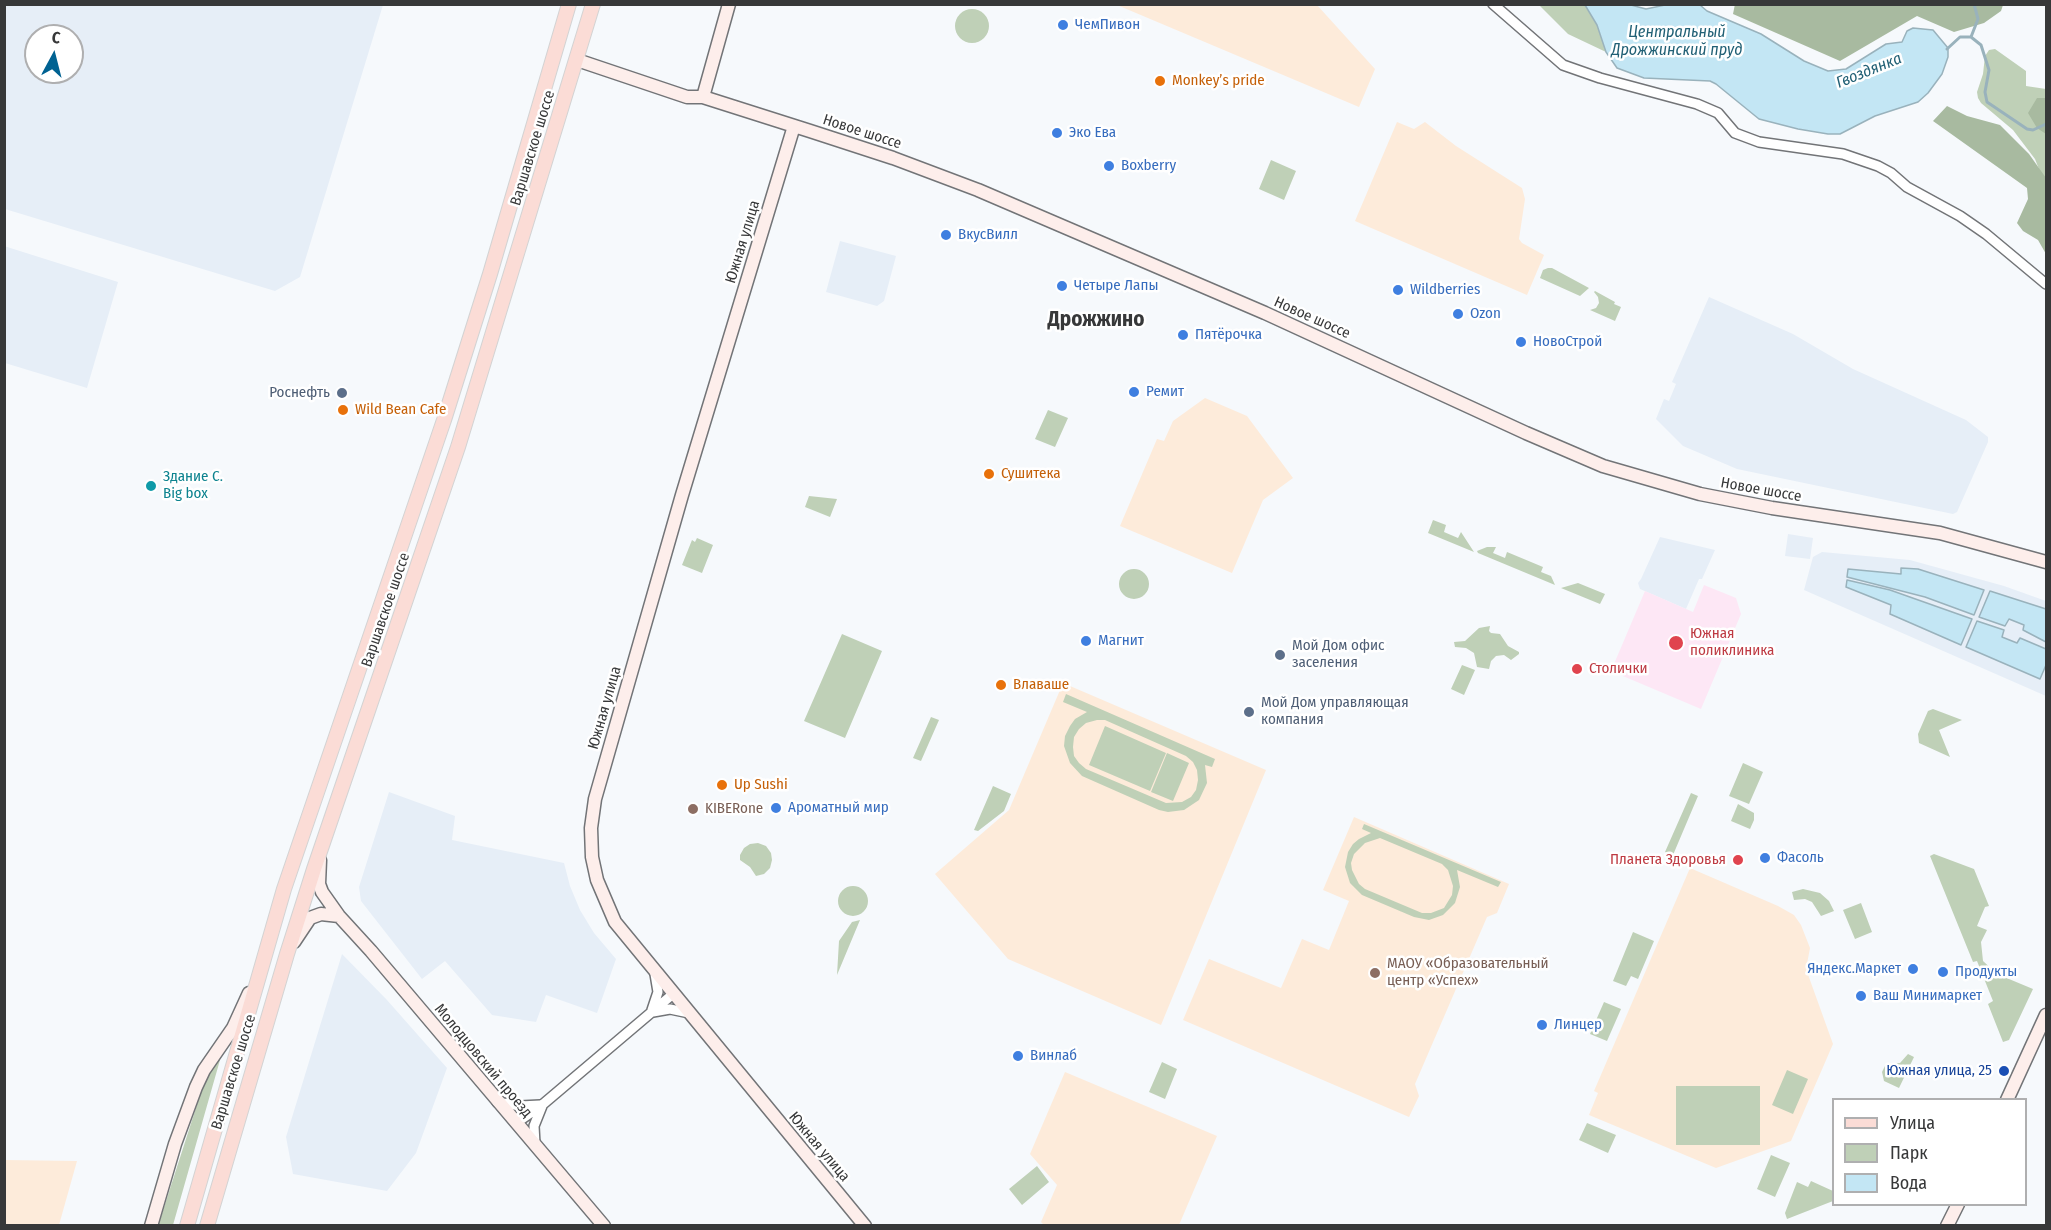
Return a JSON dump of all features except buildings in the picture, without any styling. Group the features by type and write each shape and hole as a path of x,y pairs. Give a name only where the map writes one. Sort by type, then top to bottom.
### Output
{"main road":[{"name":"Варшавское шоссе","path":"187,1226 262,958 444,420 569,4"},
{"name":"Варшавское шоссе","path":"207,1226 287,954 458,447 593,4"}],"street":[{"path":"703,97 729,4"},
{"path":"1493,4 1563,65 1599,78 1697,104 1718,113 1735,133 1759,142 1843,154 1878,166 1891,173 1907,187 1960,216 1986,234 2046,284"},
{"name":"Новое шоссе","path":"577,60 687,97 703,97 893,158 999,199 1254,309 1603,466 1700,494 1782,510 1940,533 2046,562"},
{"name":"Южная улица","path":"794,126 682,495 595,799 591,828 592,857 597,880 615,922 865,1226"},
{"name":"Молодцовский проезд","path":"320,852 319,885 339,916 604,1226"},
{"path":"287,954 310,918 321,914 339,916"},
{"path":"151,1226 192,1096 204,1070 233,1028 262,958"},
{"path":"651,1012 658,992 654,971"},
{"path":"516,1124 542,1105 673,994"},
{"path":"651,1012 670,1009 689,1013"},
{"path":"2008,1098 2046,1015"},
{"path":"497,1102 520,1106 542,1105"},
{"path":"536,1146 534,1126 542,1105"},
{"path":"1947,1226 1957,1206"}],"shaded area":[{"path":"4,5 383,5 300,277 275,291 5,209"},
{"path":"1117,5 1317,5 1375,69 1359,107"},
{"path":"1397,122 1414,129 1425,122 1456,146 1522,188 1525,199 1519,239 1544,255 1527,295 1355,221"},
{"path":"840,241 896,256 884,301 877,306 826,292"},
{"path":"4,246 118,282 87,388 5,363"},
{"path":"1709,297 1793,334 1853,369 1966,420 1988,437 1988,442 1957,512 1953,514 1737,469 1683,446 1656,419 1664,399 1669,401 1676,384 1672,382"},
{"path":"1205,398 1247,416 1293,478 1263,500 1232,573 1120,526 1157,439 1164,441 1173,421"},
{"path":"1788,534 1813,538 1810,559 1785,556"},
{"path":"1660,537 1715,550 1686,609 1640,589 1638,583"},
{"path":"1822,552 1910,560 2004,586 2046,601 2046,696 1804,590 1813,557"},
{"name":"Южная поликлиника","path":"1704,585 1736,598 1741,614 1701,709 1611,671 1645,591 1693,612"},
{"path":"1063,683 1266,770 1161,1025 1008,959 935,874 1009,810"},
{"path":"389,792 455,816 452,840 564,863 580,910 594,933 616,959 597,1013 546,995 536,1022 492,1015 445,961 422,979 361,901 359,887"},
{"name":"МАОУ «Образовательный центр «Успех»","path":"1354,817 1509,884 1497,913 1487,917 1415,1084 1419,1096 1409,1117 1183,1020 1209,959 1281,988 1302,939 1329,950 1349,901 1323,890"},
{"path":"1690,868 1794,915 1801,925 1810,948 1806,969 1833,1044 1791,1141 1716,1168 1589,1115 1598,1093 1594,1091"},
{"path":"342,954 387,1000 447,1068 416,1153 387,1191 293,1174 286,1137"},
{"path":"1065,1072 1217,1136 1179,1225 1044,1225 1041,1222 1057,1185 1030,1154"},
{"path":"5,1160 77,1161 59,1225 5,1225"}],"green space":[{"path":"1735,4 2003,5 2001,11 1984,23 1954,32 1917,16 1840,61 1733,14"},
{"path":"1539,5 1585,5 1597,25 1606,52 1568,34"},
{"path":"972,9 984,14 989,26 984,38 972,43 960,38 955,26 960,14"},
{"path":"1995,49 2026,71 2026,86 2046,89 2046,187 2035,159 2013,130 1978,98 1977,92 1983,74 1985,56 1989,50"},
{"path":"2037,98 2046,98 2046,134 2037,128 2028,113"},
{"path":"1947,106 1967,116 2000,125 2029,154 2046,178 2046,254 2038,240 2023,231 2017,223 2028,199 2027,188 1933,121"},
{"path":"1271,160 1296,171 1284,200 1259,189"},
{"path":"1548,268 1589,288 1580,296 1540,278 1543,270"},
{"path":"1595,291 1621,307 1615,321 1590,310 1596,308 1599,303"},
{"path":"1048,410 1068,418 1055,447 1035,439"},
{"path":"809,496 837,499 830,517 805,507"},
{"path":"1433,520 1446,525 1444,532 1458,538 1461,532 1474,552 1428,533"},
{"path":"697,538 713,545 702,573 682,565 692,540 695,542"},
{"path":"1487,547 1496,547 1493,553 1505,558 1507,552 1543,567 1541,572 1551,576 1555,585 1478,553 1477,551"},
{"path":"1134,569 1145,573 1149,584 1145,595 1134,599 1123,595 1119,584 1123,573"},
{"path":"1578,583 1605,594 1600,604 1561,588"},
{"path":"1490,626 1491,633 1500,634 1508,646 1519,654 1511,660 1504,655 1496,656 1491,661 1489,669 1477,667 1474,653 1466,648 1455,647 1454,642 1465,641 1479,628"},
{"path":"842,634 882,651 845,738 804,721"},
{"path":"1462,665 1475,670 1464,695 1451,689"},
{"path":"1066,694 1215,759 1212,767 1205,765 1207,783 1199,800 1184,810 1168,812 1082,776 1070,763 1064,746 1065,736 1070,726 1075,719 1087,712 1063,702","holes":["1105,720 1186,756 1193,762 1198,780 1196,790 1191,797 1182,802 1166,803 1086,769 1079,763 1074,756 1074,737 1086,723"]},
{"path":"1933,709 1962,720 1939,730 1950,757 1919,743 1918,734 1928,711"},
{"path":"931,717 939,720 921,761 913,758"},
{"path":"1105,726 1166,753 1150,791 1089,765"},
{"path":"1167,753 1189,763 1173,801 1151,792"},
{"path":"1743,763 1763,772 1749,804 1729,796"},
{"path":"993,786 1011,794 1004,811 978,831 974,830"},
{"path":"1691,793 1698,796 1673,855 1665,852"},
{"path":"1738,804 1754,813 1750,829 1731,821"},
{"path":"1364,824 1501,882 1498,887 1457,870 1460,887 1455,903 1443,915 1429,920 1414,917 1362,895 1350,883 1345,867 1348,852 1359,839 1371,833 1362,829","holes":["1380,838 1442,864 1448,870 1453,886 1452,895 1444,908 1431,913 1422,913 1365,889 1359,884 1351,863 1354,854 1365,843"]},
{"path":"758,843 766,846 771,853 772,860 770,868 764,874 756,876 750,867 740,860 740,855 750,844"},
{"path":"1934,854 1974,869 1989,906 1985,907 1977,926 1987,930 1981,942 1983,961 1997,974 2033,989 2009,1040 2003,1042 1988,1004 1993,1001 1977,961 1973,962 1930,856"},
{"path":"853,886 859,887 867,895 867,907 859,915 853,916 847,915 839,907 838,901 839,895 847,887"},
{"path":"1803,889 1820,893 1829,901 1834,911 1821,916 1812,902 1805,899 1794,900 1792,892"},
{"path":"1861,903 1872,932 1855,939 1843,910"},
{"path":"860,920 837,975 839,941 852,922"},
{"path":"1633,932 1654,941 1638,979 1631,976 1626,986 1613,981"},
{"path":"1604,1002 1621,1009 1607,1041 1590,1034"},
{"path":"1908,1054 1914,1057 1899,1088 1884,1081 1882,1072 1886,1064 1900,1063"},
{"path":"219,1058 173,1225 158,1226 204,1083"},
{"path":"1162,1062 1177,1069 1165,1099 1149,1092"},
{"path":"1787,1070 1808,1079 1793,1114 1772,1105"},
{"path":"1676,1086 1760,1086 1760,1145 1676,1145"},
{"path":"1587,1123 1616,1135 1608,1153 1579,1140"},
{"path":"1771,1155 1790,1163 1775,1197 1757,1189"},
{"path":"1037,1166 1049,1182 1022,1205 1009,1189"},
{"path":"1811,1181 1832,1191 1832,1201 1787,1219 1785,1213 1797,1182 1808,1187"}],"water":[{"name":"Центральный Дрожжинский пруд","path":"1585,5 1631,5 1646,9 1665,5 1700,5 1707,11 1761,34 1804,61 1828,71 1846,69 1886,44 1902,42 1907,31 1913,28 1933,30 1948,48 1948,57 1942,74 1918,102 1875,116 1840,134 1828,134 1759,119 1710,81 1644,78 1617,68 1606,52 1597,25"},
{"path":"1901,568 1918,569 1984,590 1974,615 1925,597 1847,577 1848,569 1901,574"},
{"path":"1847,580 1890,590 1972,619 1961,645 1890,614 1891,605 1846,587"},
{"path":"1990,591 2046,609 2046,642 2023,630 2024,625 2009,619 2005,626 1979,617"},
{"path":"1977,621 2004,630 2002,637 2017,643 2020,638 2046,649 2046,665 2040,679 1966,647"}],"waterway":[{"path":"1971,37 1978,19 1974,4"},
{"name":"Гвоздянка","path":"1947,49 1960,37 1971,37 1981,45 1989,70 1985,92 1987,102 2027,129 2033,130 2046,124"}],"place":[{"name":"ЧемПивон","path":"1063,25"},
{"name":"Monkey’s pride","path":"1160,81"},
{"name":"Эко Ева","path":"1057,133"},
{"name":"Boxberry","path":"1109,166"},
{"name":"ВкусВилл","path":"946,235"},
{"name":"Четыре Лапы","path":"1062,286"},
{"name":"Wildberries","path":"1398,290"},
{"name":"Ozon","path":"1458,314"},
{"name":"Пятёрочка","path":"1183,335"},
{"name":"НовоСтрой","path":"1521,342"},
{"name":"Ремит","path":"1134,392"},
{"name":"Роснефть","path":"342,393"},
{"name":"Wild Bean Cafe","path":"343,410"},
{"name":"Сушитека","path":"989,474"},
{"name":"Здание C. Big box","path":"151,486"},
{"name":"Магнит","path":"1086,641"},
{"name":"Южная поликлиника","path":"1676,643"},
{"name":"Мой Дом офис заселения","path":"1280,655"},
{"name":"Столички","path":"1577,669"},
{"name":"Влаваше","path":"1001,685"},
{"name":"Мой Дом управляющая компания","path":"1249,712"},
{"name":"Up Sushi","path":"722,785"},
{"name":"Ароматный мир","path":"776,808"},
{"name":"KIBERone","path":"693,809"},
{"name":"Фасоль","path":"1765,858"},
{"name":"Планета Здоровья","path":"1738,860"},
{"name":"Яндекс.Маркет","path":"1913,969"},
{"name":"Продукты","path":"1943,972"},
{"name":"МАОУ «Образовательный центр «Успех»","path":"1375,973"},
{"name":"Ваш Минимаркет","path":"1861,996"},
{"name":"Линцер","path":"1542,1025"},
{"name":"Винлаб","path":"1018,1056"},
{"name":"Южная улица, 25","path":"2004,1071"}],"district":[{"name":"Дрожжино","path":"1096,320"}]}
